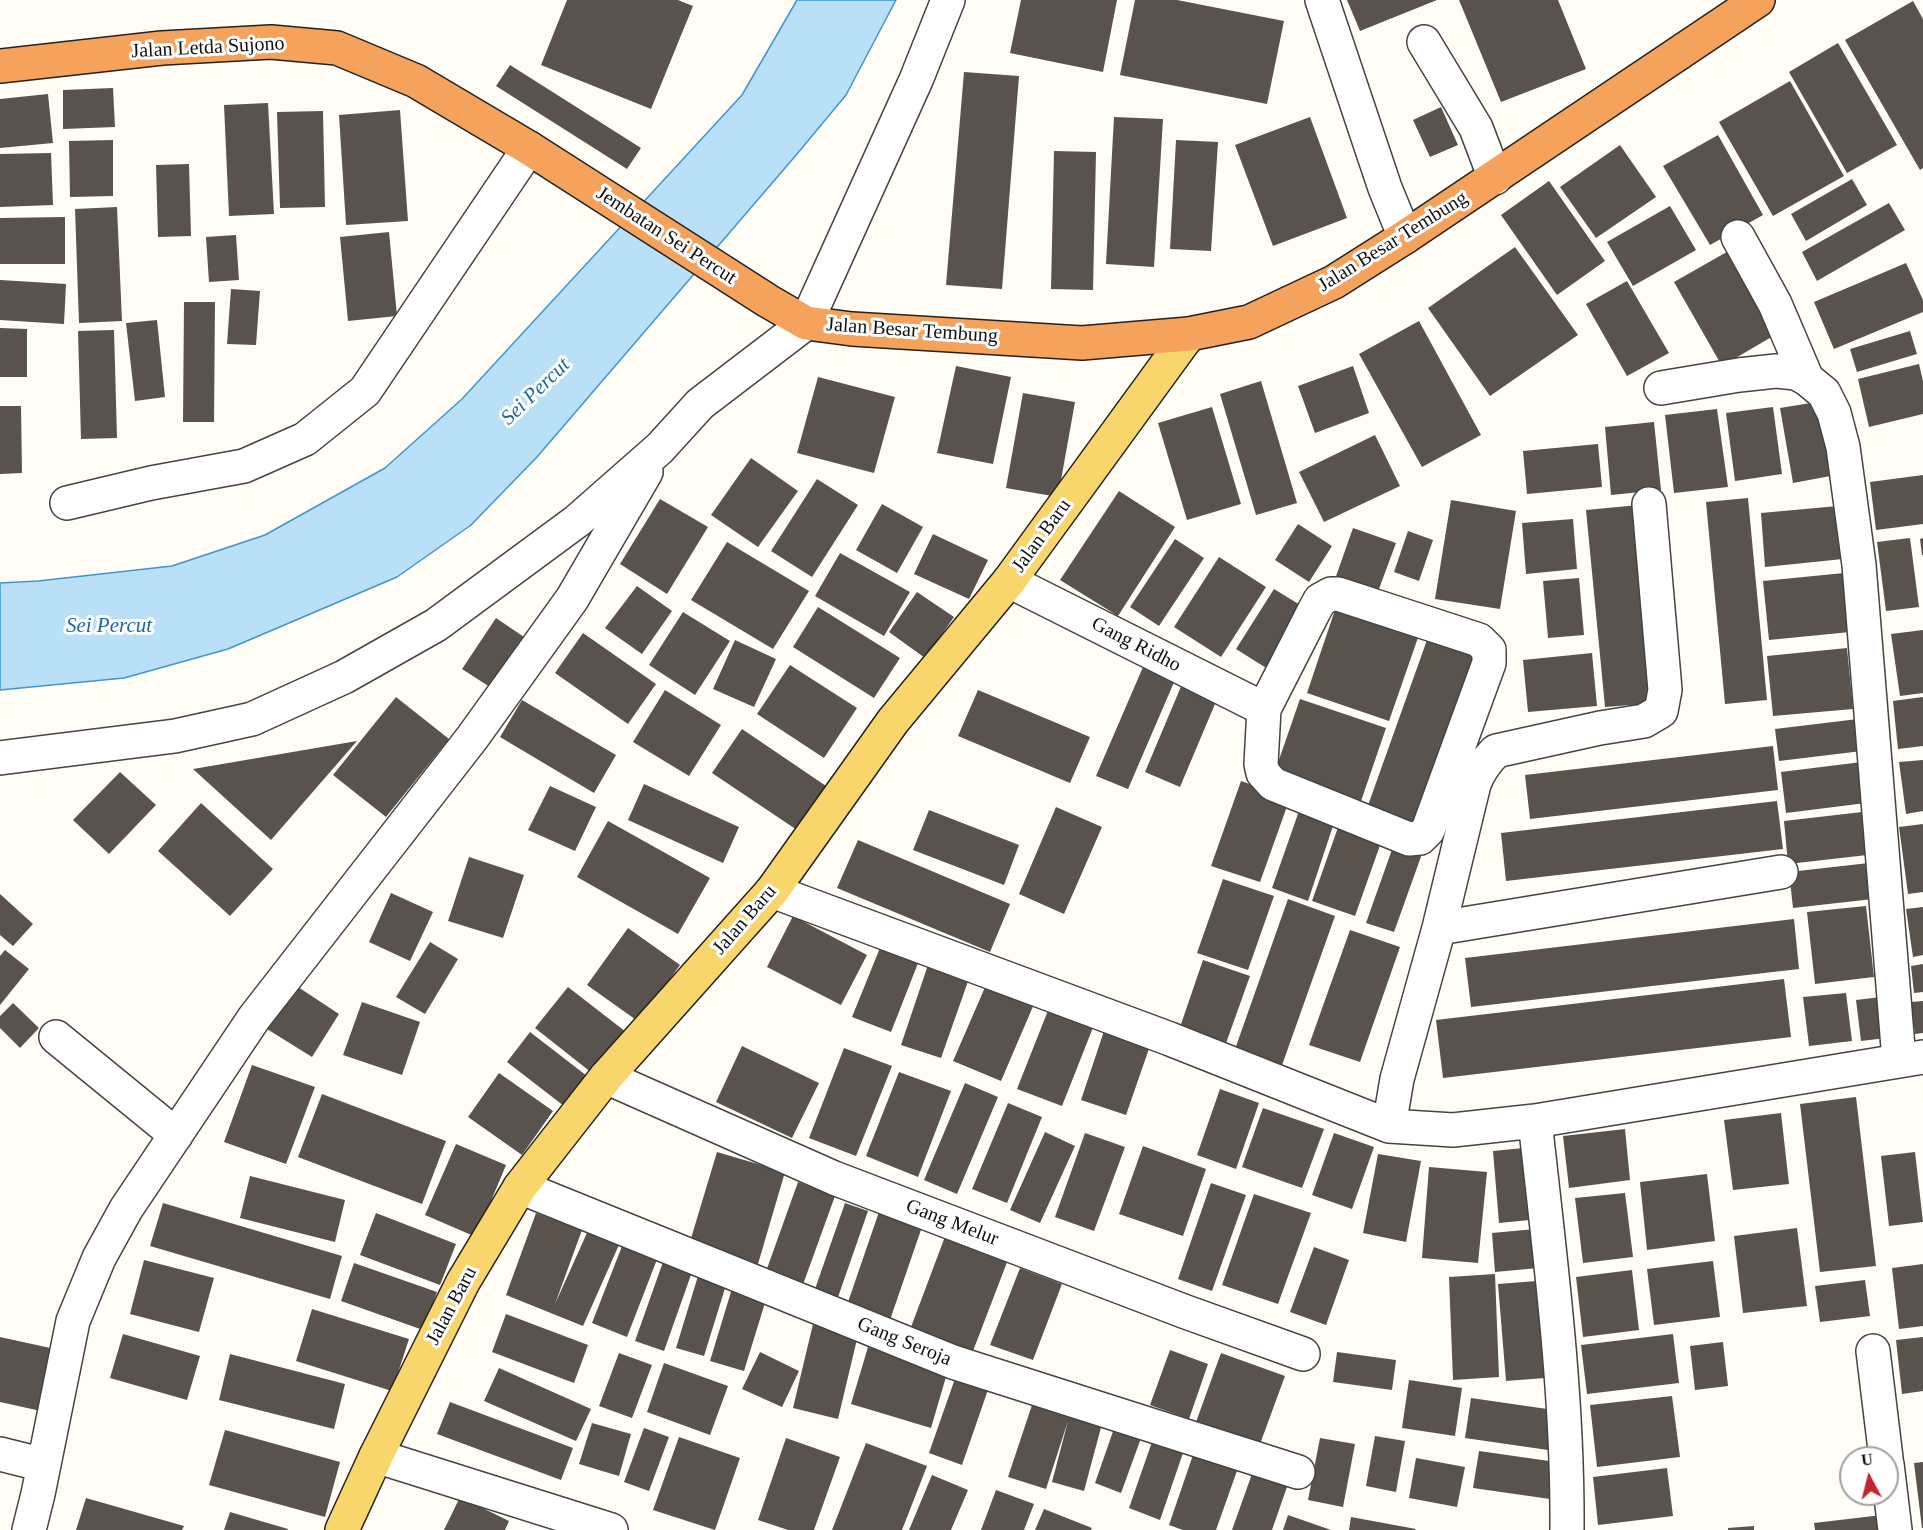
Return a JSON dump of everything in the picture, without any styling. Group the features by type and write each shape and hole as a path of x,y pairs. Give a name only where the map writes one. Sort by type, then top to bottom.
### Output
{"highway":[{"name":"Jalan Besar Tembung","path":"768,301 806,323 1082,343 1189,334 1249,322 1334,282 1495,178 1758,0"},
{"name":"Jalan Letda Sujono","path":"0,66 162,48 271,42 337,48 416,81 565,171"},
{"name":"Jembatan Sei Percut","path":"565,171 768,301"}],"main road":[{"name":"Jalan Baru","path":"342,1530 376,1456 463,1282 520,1187 606,1077 772,891 893,722 1009,581 1189,334"}],"street":[{"path":"0,758 175,736 252,719 344,677 436,625 577,521 660,448 700,404 806,323 916,80 948,0"},
{"path":"1322,0 1385,188 1405,237"},
{"path":"1424,42 1476,128 1495,178"},
{"path":"67,503 151,483 244,466 305,439 365,391 529,148"},
{"path":"1738,237 1775,304 1808,379"},
{"path":"772,891 1170,1039 1389,1126 1453,1130 1535,1121 1911,1059 1859,565 1842,447 1834,413 1824,393 1808,379 1796,373 1776,371 1738,375 1661,388"},
{"path":"29,1530 73,1321 99,1258 126,1209 254,1018 472,738 572,599 660,448"},
{"path":"1389,1126 1397,1080 1439,928 1474,784 1486,761 1496,751 1600,728 1644,721 1661,711 1665,690 1649,504"},
{"name":"Gang Ridho","path":"1009,581 1264,709"},
{"path":"1331,594 1338,594 1479,640 1489,650 1489,663 1428,830 1420,837 1409,839 1273,784 1263,773 1260,759 1264,709 1320,600 1331,594"},
{"path":"1439,928 1781,872"},
{"path":"56,1037 176,1135"},
{"name":"Gang Melur","path":"606,1077 834,1179 1303,1353"},
{"path":"1535,1121 1560,1353 1567,1530"},
{"name":"Gang Seroja","path":"520,1187 953,1362 1298,1472"},
{"path":"1873,1351 1885,1446"},
{"path":"0,1454 44,1465"},
{"path":"376,1456 611,1530"},
{"path":"1892,1506 1895,1530"}],"water":[{"name":"Sei Percut","path":"797,0 896,0 846,95 537,457 471,525 397,577 228,649 124,678 0,690 0,583 172,566 265,535 385,468 462,399 742,95"}],"building":[{"path":"567,0 678,0 693,6 651,109 541,65"},
{"path":"1021,0 1117,0 1103,72 1010,53"},
{"path":"1135,0 1177,0 1284,21 1267,104 1120,75"},
{"path":"1347,0 1437,0 1360,31"},
{"path":"1459,0 1558,0 1586,69 1501,102"},
{"path":"1913,1 1923,19 1923,168 1920,170 1845,40"},
{"path":"1838,43 1897,145 1847,173 1789,72"},
{"path":"510,65 641,148 627,169 496,86"},
{"path":"964,72 1019,76 1002,289 946,285"},
{"path":"1790,81 1844,176 1773,216 1719,122"},
{"path":"113,88 115,127 63,129 63,90"},
{"path":"48,94 53,143 0,148 0,99"},
{"path":"268,103 274,214 229,216 224,105"},
{"path":"1441,107 1458,145 1430,157 1413,120"},
{"path":"400,110 408,221 346,225 339,115"},
{"path":"323,111 325,207 280,208 277,112"},
{"path":"1114,117 1163,119 1154,267 1106,264"},
{"path":"1310,117 1347,218 1273,246 1235,145"},
{"path":"1718,135 1763,215 1710,245 1663,166"},
{"path":"113,140 113,196 70,197 69,141"},
{"path":"1176,140 1218,142 1211,251 1170,249"},
{"path":"1620,145 1656,197 1596,238 1560,187"},
{"path":"1054,151 1096,152 1093,290 1051,289"},
{"path":"51,153 53,205 0,207 0,154"},
{"path":"189,164 191,236 158,237 156,165"},
{"path":"1852,179 1867,205 1806,241 1791,214"},
{"path":"1549,181 1605,261 1557,295 1501,215"},
{"path":"1889,203 1905,230 1817,281 1802,252"},
{"path":"1670,206 1696,250 1633,286 1607,242"},
{"path":"117,207 122,321 79,323 75,209"},
{"path":"65,217 65,264 0,264 0,218"},
{"path":"389,232 397,316 348,321 340,237"},
{"path":"236,235 239,280 209,282 206,237"},
{"path":"1515,247 1578,335 1490,396 1428,308"},
{"path":"1732,249 1780,332 1722,366 1674,282"},
{"path":"1906,263 1923,300 1923,312 1834,349 1814,302"},
{"path":"0,280 66,284 64,324 0,320"},
{"path":"1627,281 1669,353 1627,376 1586,304"},
{"path":"231,289 260,291 256,345 227,344"},
{"path":"184,302 215,302 214,422 183,422"},
{"path":"157,320 165,397 135,401 126,323"},
{"path":"1419,321 1481,435 1422,467 1359,354"},
{"path":"0,328 27,329 27,377 0,377"},
{"path":"114,330 117,438 81,439 78,331"},
{"path":"1910,331 1917,354 1857,372 1850,349"},
{"path":"1919,364 1923,381 1923,414 1869,427 1858,379"},
{"path":"956,366 1011,377 993,464 937,453"},
{"path":"1353,366 1369,413 1315,433 1298,386"},
{"path":"818,377 895,397 874,473 797,453"},
{"path":"1261,381 1297,503 1256,515 1220,394"},
{"path":"1023,393 1075,402 1058,497 1006,488"},
{"path":"1823,401 1836,475 1793,483 1780,408"},
{"path":"0,406 21,406 22,473 0,474"},
{"path":"1212,407 1241,504 1187,520 1158,423"},
{"path":"1773,407 1782,474 1735,481 1726,413"},
{"path":"1717,409 1728,487 1674,493 1665,415"},
{"path":"1654,422 1661,490 1611,495 1605,427"},
{"path":"1375,435 1400,486 1324,522 1299,472"},
{"path":"1598,444 1602,487 1527,494 1523,451"},
{"path":"751,458 798,491 758,547 711,515"},
{"path":"1923,475 1923,524 1876,530 1870,482"},
{"path":"817,479 858,505 812,577 771,551"},
{"path":"1119,491 1175,527 1118,616 1060,580"},
{"path":"1748,498 1767,700 1725,704 1706,502"},
{"path":"660,499 708,527 667,594 620,564"},
{"path":"1451,500 1516,511 1500,609 1435,599"},
{"path":"882,504 923,527 897,573 856,550"},
{"path":"1639,505 1658,703 1605,707 1586,510"},
{"path":"1838,506 1843,559 1765,567 1761,513"},
{"path":"1573,519 1577,569 1526,574 1522,523"},
{"path":"1298,524 1332,546 1309,582 1275,560"},
{"path":"1353,528 1396,543 1376,597 1334,582"},
{"path":"1408,531 1433,540 1419,581 1394,572"},
{"path":"933,534 988,560 969,599 914,574"},
{"path":"1910,538 1919,607 1886,611 1877,542"},
{"path":"1923,538 1923,555 1922,555 1920,539"},
{"path":"1175,539 1204,558 1159,626 1130,607"},
{"path":"727,542 809,591 773,649 691,600"},
{"path":"840,553 910,592 884,636 815,596"},
{"path":"1219,557 1266,587 1221,657 1174,627"},
{"path":"1844,573 1850,632 1769,640 1763,581"},
{"path":"1579,578 1584,635 1548,638 1543,581"},
{"path":"637,586 672,611 642,654 605,628"},
{"path":"1274,589 1310,611 1271,671 1236,649"},
{"path":"917,592 954,617 925,658 889,632"},
{"path":"1338,601 1421,629 1389,721 1307,693"},
{"path":"818,607 900,658 874,698 793,647"},
{"path":"683,612 730,641 695,695 649,665"},
{"path":"496,618 527,639 493,689 462,669"},
{"path":"1923,630 1923,693 1900,696 1891,634"},
{"path":"583,633 656,684 628,724 555,673"},
{"path":"735,640 776,659 754,707 713,689"},
{"path":"1427,640 1478,657 1418,829 1366,811"},
{"path":"1847,648 1853,709 1773,716 1767,656"},
{"path":"1592,653 1597,706 1528,712 1523,660"},
{"path":"790,665 857,708 824,758 757,714"},
{"path":"1143,667 1175,680 1128,789 1096,776"},
{"path":"1185,677 1220,692 1180,787 1145,772"},
{"path":"665,690 721,725 689,776 633,742"},
{"path":"978,690 1090,737 1070,783 958,736"},
{"path":"396,697 449,739 386,817 333,775"},
{"path":"1923,697 1923,746 1898,749 1893,701"},
{"path":"1300,699 1386,728 1359,807 1273,777"},
{"path":"522,700 616,755 594,793 500,737"},
{"path":"1858,719 1862,751 1779,761 1775,729"},
{"path":"742,729 829,788 800,832 712,773"},
{"path":"357,741 271,840 193,769"},
{"path":"1773,746 1778,790 1530,819 1525,775"},
{"path":"1923,760 1923,811 1906,814 1899,762"},
{"path":"1870,761 1874,802 1786,813 1781,772"},
{"path":"120,772 156,805 109,854 73,820"},
{"path":"1241,781 1290,798 1260,882 1211,866"},
{"path":"644,784 739,827 723,863 628,820"},
{"path":"550,786 596,807 575,851 528,830"},
{"path":"1777,801 1783,849 1506,881 1501,833"},
{"path":"201,803 273,869 230,916 158,851"},
{"path":"1056,807 1102,827 1064,914 1019,894"},
{"path":"1300,808 1335,820 1308,901 1272,888"},
{"path":"929,810 1019,845 1004,885 913,850"},
{"path":"1871,811 1876,854 1788,864 1784,821"},
{"path":"1341,819 1384,834 1355,916 1312,901"},
{"path":"608,821 710,878 678,934 577,877"},
{"path":"1923,824 1923,892 1908,894 1899,827"},
{"path":"858,840 1010,904 990,952 837,888"},
{"path":"1395,841 1423,851 1394,932 1366,923"},
{"path":"469,857 524,875 503,938 448,921"},
{"path":"1869,863 1873,899 1793,908 1789,872"},
{"path":"1223,879 1274,896 1248,970 1197,953"},
{"path":"391,893 433,912 410,961 369,942"},
{"path":"0,894 33,924 13,946 0,935"},
{"path":"1288,899 1335,916 1281,1068 1234,1052"},
{"path":"1866,906 1874,977 1815,984 1807,912"},
{"path":"1923,907 1923,955 1913,957 1906,909"},
{"path":"793,916 867,955 841,1005 767,967"},
{"path":"1794,919 1799,969 1471,1007 1465,958"},
{"path":"628,928 680,965 639,1022 587,985"},
{"path":"1350,930 1400,947 1360,1062 1309,1045"},
{"path":"884,938 922,953 891,1032 852,1017"},
{"path":"430,942 458,959 425,1014 396,997"},
{"path":"5,950 29,969 0,1005 0,956"},
{"path":"931,956 972,970 941,1058 901,1045"},
{"path":"1203,960 1250,976 1225,1046 1179,1030"},
{"path":"1923,964 1923,992 1914,993 1911,966"},
{"path":"1784,979 1791,1037 1443,1078 1436,1020"},
{"path":"295,985 339,1014 312,1057 267,1029"},
{"path":"986,985 1034,1004 1001,1081 953,1061"},
{"path":"568,987 626,1032 592,1073 535,1028"},
{"path":"1846,993 1852,1041 1809,1046 1803,997"},
{"path":"1881,997 1886,1038 1861,1041 1856,1000"},
{"path":"1923,1001 1923,1033 1915,1034 1911,1002"},
{"path":"362,1002 420,1022 402,1075 343,1055"},
{"path":"13,1003 39,1028 20,1048 0,1028 0,1016"},
{"path":"1049,1008 1094,1025 1062,1106 1017,1089"},
{"path":"1106,1025 1152,1040 1126,1115 1081,1100"},
{"path":"530,1032 587,1076 564,1106 507,1062"},
{"path":"742,1046 819,1083 792,1138 716,1102"},
{"path":"844,1048 892,1066 856,1156 809,1138"},
{"path":"252,1065 315,1087 286,1164 224,1142"},
{"path":"899,1072 951,1091 918,1177 866,1156"},
{"path":"499,1073 553,1111 522,1155 468,1117"},
{"path":"965,1083 998,1097 957,1194 924,1180"},
{"path":"1220,1089 1259,1103 1236,1169 1197,1155"},
{"path":"322,1094 446,1141 422,1204 298,1157"},
{"path":"1856,1097 1876,1266 1820,1272 1800,1104"},
{"path":"1008,1103 1042,1117 1007,1203 972,1189"},
{"path":"1263,1108 1324,1129 1302,1188 1242,1167"},
{"path":"1781,1113 1789,1184 1733,1190 1724,1120"},
{"path":"1625,1129 1630,1180 1569,1188 1563,1136"},
{"path":"1045,1132 1075,1146 1040,1223 1010,1210"},
{"path":"1085,1133 1125,1147 1094,1231 1055,1217"},
{"path":"1334,1133 1374,1147 1352,1209 1312,1195"},
{"path":"456,1144 506,1165 476,1237 425,1215"},
{"path":"1143,1146 1206,1169 1183,1236 1119,1214"},
{"path":"1534,1147 1540,1219 1499,1223 1493,1151"},
{"path":"717,1152 785,1172 758,1264 689,1245"},
{"path":"1915,1152 1923,1222 1889,1226 1881,1156"},
{"path":"1378,1154 1421,1161 1406,1242 1363,1233"},
{"path":"1429,1167 1487,1172 1478,1263 1422,1258"},
{"path":"1707,1174 1715,1241 1647,1250 1640,1182"},
{"path":"250,1176 345,1200 335,1242 240,1218"},
{"path":"798,1182 835,1196 801,1290 764,1277"},
{"path":"1211,1183 1246,1195 1212,1291 1178,1279"},
{"path":"1625,1193 1633,1257 1583,1263 1575,1198"},
{"path":"1254,1194 1311,1213 1278,1304 1222,1285"},
{"path":"163,1203 342,1256 330,1299 150,1246"},
{"path":"845,1203 868,1211 837,1300 814,1292"},
{"path":"881,1206 924,1221 890,1320 847,1305"},
{"path":"376,1213 456,1244 440,1285 360,1255"},
{"path":"536,1213 582,1230 555,1304 591,1224 622,1238 583,1326 506,1295"},
{"path":"1546,1228 1549,1267 1495,1272 1492,1233"},
{"path":"1797,1228 1807,1306 1743,1313 1734,1236"},
{"path":"946,1234 1009,1257 973,1351 911,1327"},
{"path":"626,1236 661,1249 627,1337 592,1323"},
{"path":"1314,1247 1349,1260 1326,1325 1290,1312"},
{"path":"144,1260 214,1278 199,1332 130,1314"},
{"path":"1713,1261 1720,1317 1654,1325 1647,1269"},
{"path":"663,1262 692,1272 664,1351 635,1341"},
{"path":"354,1263 437,1292 423,1330 341,1301"},
{"path":"1923,1264 1923,1326 1899,1329 1892,1268"},
{"path":"1020,1268 1062,1284 1033,1360 990,1345"},
{"path":"1632,1270 1639,1330 1583,1337 1576,1277"},
{"path":"1495,1274 1499,1377 1453,1380 1449,1277"},
{"path":"698,1276 726,1285 704,1356 676,1348"},
{"path":"1550,1280 1558,1377 1506,1381 1498,1284"},
{"path":"1865,1280 1870,1316 1820,1322 1815,1286"},
{"path":"734,1282 768,1293 744,1371 710,1361"},
{"path":"312,1309 409,1339 392,1391 296,1361"},
{"path":"506,1314 588,1345 574,1383 492,1352"},
{"path":"813,1324 858,1335 838,1419 793,1408"},
{"path":"123,1334 200,1356 187,1400 110,1378"},
{"path":"1673,1334 1679,1383 1587,1394 1581,1345"},
{"path":"0,1337 64,1351 50,1413 0,1402"},
{"path":"1923,1337 1923,1391 1902,1394 1896,1340"},
{"path":"1723,1342 1728,1386 1695,1390 1690,1346"},
{"path":"868,1347 948,1370 931,1428 851,1404"},
{"path":"1170,1350 1208,1364 1189,1419 1150,1405"},
{"path":"760,1352 799,1371 782,1407 742,1389"},
{"path":"1337,1352 1396,1360 1392,1390 1333,1382"},
{"path":"619,1353 652,1365 632,1418 599,1406"},
{"path":"1221,1353 1285,1376 1260,1444 1196,1422"},
{"path":"230,1354 345,1384 334,1429 219,1400"},
{"path":"664,1363 728,1386 710,1435 647,1412"},
{"path":"499,1368 591,1409 576,1441 484,1401"},
{"path":"958,1370 991,1381 962,1465 929,1453"},
{"path":"1409,1380 1462,1388 1455,1436 1402,1428"},
{"path":"1672,1396 1680,1457 1597,1467 1590,1405"},
{"path":"1471,1398 1561,1411 1555,1451 1465,1438"},
{"path":"1034,1399 1103,1420 1084,1491 1052,1482 1068,1421 1046,1489 1008,1477"},
{"path":"450,1402 573,1448 561,1480 437,1434"},
{"path":"1117,1420 1144,1430 1121,1493 1095,1483"},
{"path":"592,1423 631,1434 619,1476 579,1464"},
{"path":"644,1428 669,1437 649,1491 624,1482"},
{"path":"225,1430 340,1462 325,1517 209,1485"},
{"path":"1375,1436 1405,1441 1396,1492 1366,1486"},
{"path":"679,1437 740,1458 715,1530 653,1510"},
{"path":"786,1438 840,1457 814,1530 788,1530 758,1520"},
{"path":"1320,1438 1355,1444 1343,1507 1308,1500"},
{"path":"1152,1442 1183,1453 1160,1520 1129,1508"},
{"path":"866,1443 927,1466 902,1530 832,1530"},
{"path":"1479,1451 1556,1462 1550,1499 1473,1488"},
{"path":"1194,1452 1238,1468 1216,1530 1183,1530 1169,1525"},
{"path":"1416,1458 1465,1467 1457,1507 1409,1498"},
{"path":"1923,1462 1923,1528 1922,1528 1914,1463"},
{"path":"1667,1468 1673,1516 1598,1525 1593,1477"},
{"path":"1253,1471 1288,1484 1272,1530 1232,1530"},
{"path":"932,1475 968,1490 951,1530 909,1530"},
{"path":"996,1490 1034,1504 1024,1530 981,1530"},
{"path":"460,1497 509,1521 505,1530 444,1530"},
{"path":"86,1498 184,1526 182,1530 76,1530"},
{"path":"1044,1509 1092,1528 1091,1530 1035,1530"},
{"path":"230,1512 288,1529 288,1530 224,1530"},
{"path":"1288,1515 1331,1530 1283,1530"},
{"path":"1882,1515 1884,1530 1815,1530 1814,1523"},
{"path":"1351,1517 1416,1529 1349,1530"},
{"path":"1754,1526 1754,1530 1728,1530 1728,1528"}]}
